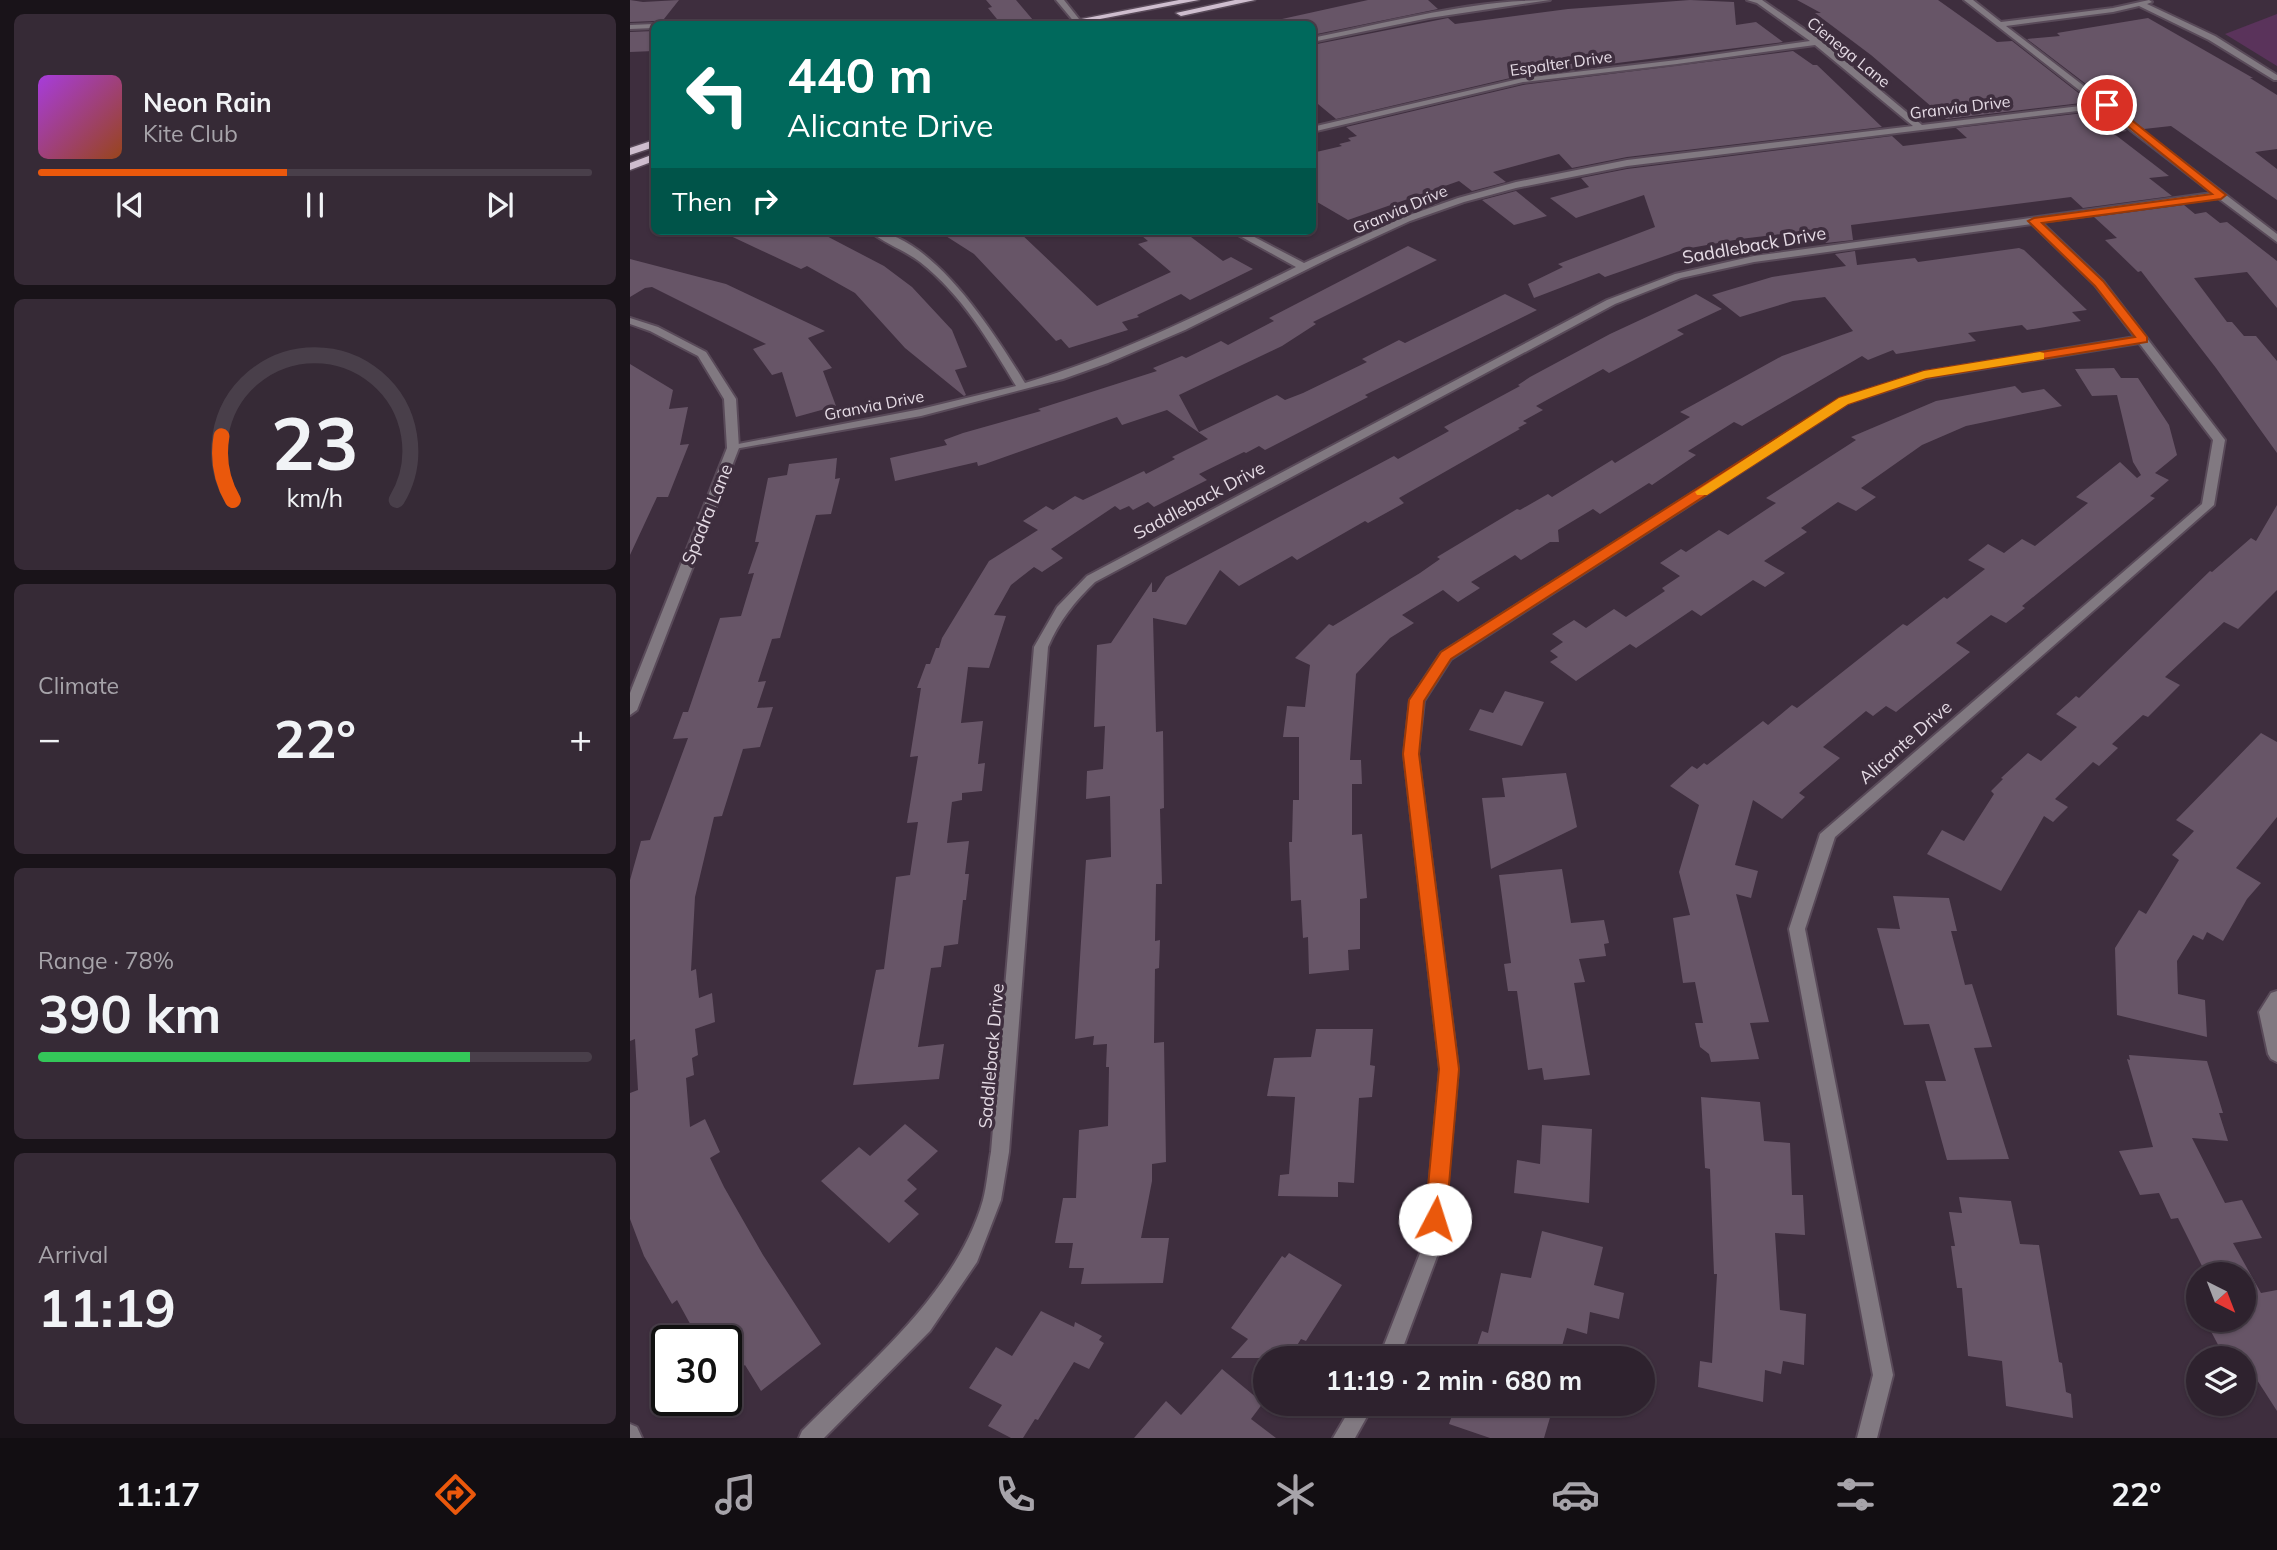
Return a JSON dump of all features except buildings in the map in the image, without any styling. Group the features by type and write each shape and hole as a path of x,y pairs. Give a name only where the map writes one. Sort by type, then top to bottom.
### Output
{"main road":[{"path":"1089,21 1194,0"},
{"path":"1135,21 1250,0"},
{"path":"630,152 651,144"},
{"path":"630,167 651,158"}],"street":[{"path":"1060,0 1077,21"},
{"path":"1316,39 1420,18 1546,0"},
{"path":"1968,0 2277,239"},
{"path":"2001,24 2153,0"},
{"name":"Cienega Lane","path":"1755,1 1817,42 1920,127"},
{"path":"2140,4 2212,38 2277,78"},
{"path":"630,27 651,26"},
{"name":"Espalter Drive","path":"1316,129 1523,80 1817,42"},
{"name":"Granvia Drive","path":"733,448 913,415 1022,388 1167,336 1407,219 1486,192 1628,163 2107,105"},
{"name":"Saddleback Drive","path":"809,1438 923,1324 970,1255 992,1200 1000,1152 1041,647 1050,623 1068,600 1091,579 1612,302 1678,276 1754,259 2221,195"},
{"name":"Alicante Drive","path":"1867,1438 1883,1374 1797,929 1828,834 2208,505 2219,440 2099,283 2034,221"},
{"path":"880,235 916,254 958,290 983,323 1022,388"},
{"path":"1243,235 1305,268"},
{"name":"Spadra Lane","path":"630,321 654,329 702,354 730,400 733,448 630,710"},
{"path":"1394,1346 1433,1243 1449,1069 1411,754 1417,700 1446,656 1844,401 1924,375 2143,339"},
{"path":"2277,998 2267,1012 2277,1054"},
{"path":"1343,1438 1357,1416"}],"shaded area":[{"path":"2277,14 2277,66 2225,34"}],"slow traffic":[{"path":"1702,492 1844,401 1924,375 2040,356"}],"route":[{"path":"1435,1219 1449,1069 1411,754 1417,700 1446,656 1844,401 1924,375 2143,339 2099,283 2034,221 2221,195 2107,105"}]}
